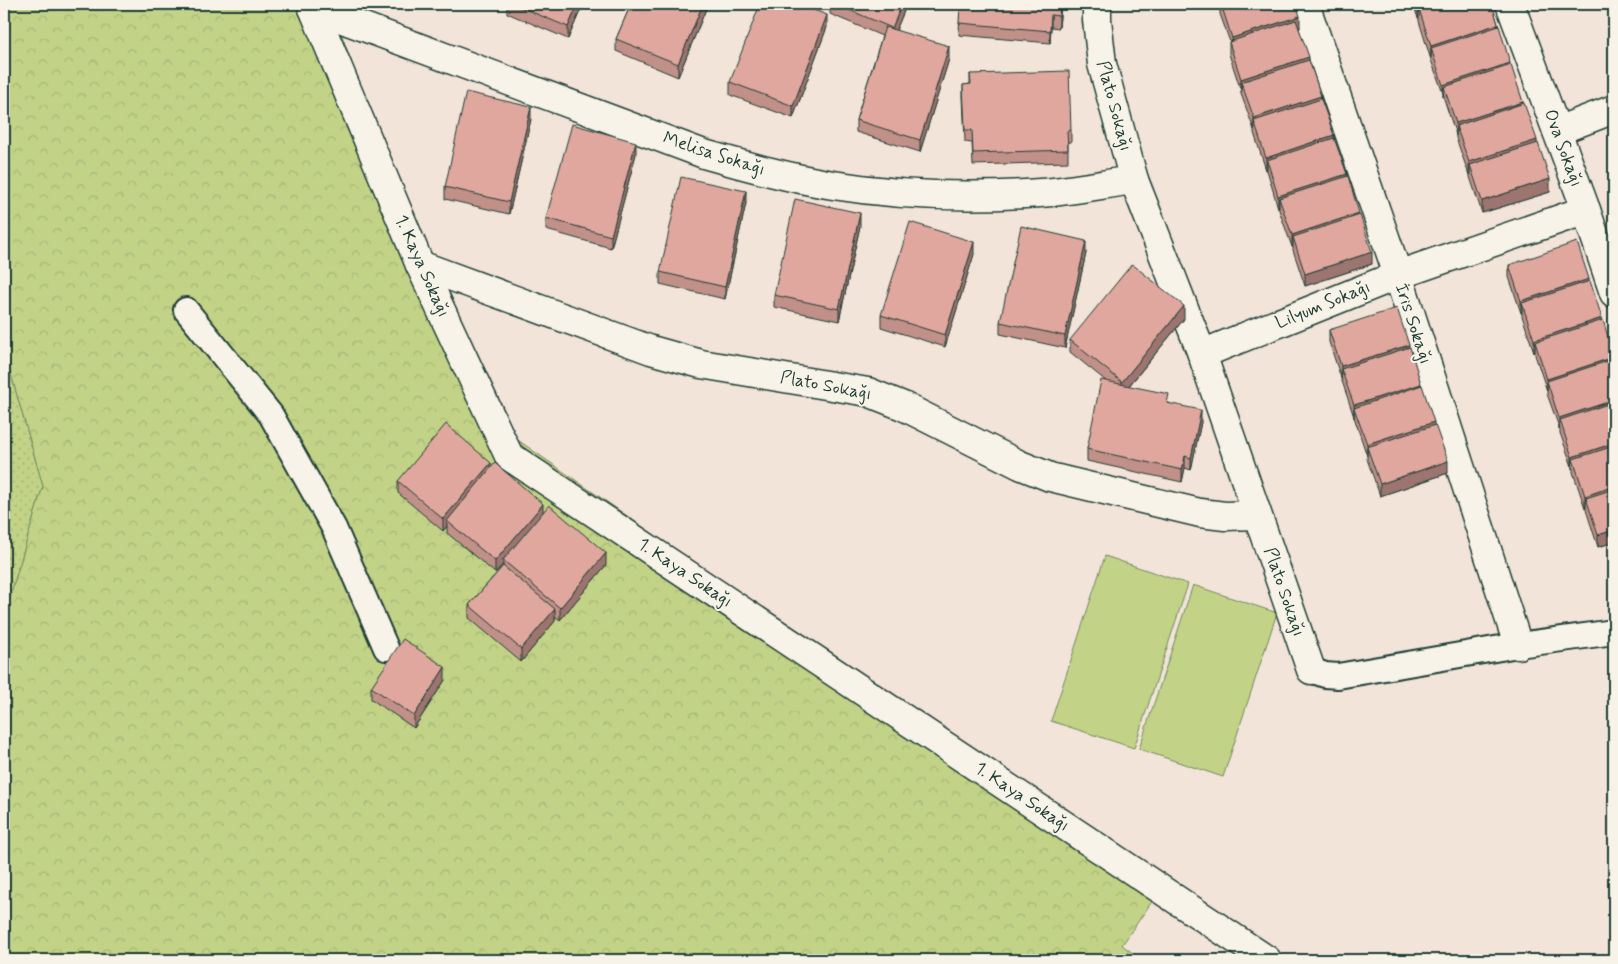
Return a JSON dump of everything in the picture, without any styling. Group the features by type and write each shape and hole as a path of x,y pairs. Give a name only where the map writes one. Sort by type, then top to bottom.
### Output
{"street":[{"name":"Plato Sokağı","path":"1097,4 1102,64 1134,180 1202,354 1312,670"},
{"name":"İris Sokağı","path":"1305,4 1398,275 1518,645"},
{"name":"Ova Sokağı","path":"1510,4 1586,210 1614,294"},
{"name":"Melisa Sokağı","path":"313,6 704,154 771,172 834,185 920,195 982,196 1043,193 1134,180"},
{"name":"1. Kaya Sokağı","path":"313,6 420,265 509,456 1267,960"},
{"path":"1557,131 1614,109"},
{"name":"Lilyum Sokağı","path":"1202,354 1398,275 1586,210"},
{"name":"Plato Sokağı","path":"420,265 651,350 701,364 868,392 919,414 1020,465 1050,477 1200,513 1225,516 1257,515"}],"lane":[{"path":"186,310 271,414 334,528 386,648"},
{"path":"1312,670 1325,675 1344,675 1518,645 1614,632"}],"green space":[{"path":"4,4 331,4 473,409 1162,887 1122,945 1142,960 4,960 4,617 43,486 4,350"},
{"path":"4,350 43,486 4,617"},
{"path":"1105,556 1188,584 1134,748 1051,721"},
{"path":"1193,585 1277,613 1223,777 1139,749"}],"building":[{"path":"513,4 578,4 568,27"},
{"path":"631,4 703,4 678,64 616,39"},
{"path":"760,4 798,4 827,15 793,106 730,82"},
{"path":"835,4 902,4 892,28"},
{"path":"960,4 1060,4 1059,16 1051,15 1050,31 959,23"},
{"path":"1221,4 1296,4 1300,16 1232,38"},
{"path":"1434,4 1492,4 1498,24 1431,46 1419,9"},
{"path":"1296,20 1309,57 1241,79 1229,42"},
{"path":"1499,26 1510,63 1443,85 1431,48"},
{"path":"885,27 949,46 920,140 856,120"},
{"path":"1309,60 1321,96 1254,118 1241,82"},
{"path":"1511,65 1523,102 1456,123 1444,87"},
{"path":"1069,71 1071,130 1067,131 1068,150 973,153 972,130 965,130 963,85 971,84 970,74"},
{"path":"466,92 531,107 509,202 445,187"},
{"path":"1321,99 1334,135 1266,158 1254,121"},
{"path":"1524,103 1537,140 1469,162 1456,126"},
{"path":"572,124 636,142 611,236 546,218"},
{"path":"1334,138 1347,174 1278,196 1267,160"},
{"path":"1538,143 1550,179 1482,201 1470,165"},
{"path":"1348,176 1359,213 1292,235 1279,198"},
{"path":"681,177 746,191 725,287 660,272"},
{"path":"795,199 860,213 839,309 774,295"},
{"path":"1360,215 1372,252 1305,274 1293,237"},
{"path":"910,222 974,242 945,335 881,315"},
{"path":"1021,226 1086,241 1065,336 1000,322"},
{"path":"1577,242 1589,279 1521,301 1509,265"},
{"path":"1132,264 1184,306 1122,382 1070,340"},
{"path":"1590,281 1602,318 1534,340 1522,303"},
{"path":"1397,308 1409,345 1341,366 1329,330"},
{"path":"1603,320 1614,357 1547,379 1535,342"},
{"path":"1410,347 1421,384 1354,405 1341,369"},
{"path":"1614,359 1614,400 1559,418 1547,381"},
{"path":"1101,380 1169,394 1167,403 1201,410 1191,458 1185,456 1182,470 1087,449"},
{"path":"1422,385 1434,422 1367,444 1354,408"},
{"path":"1614,402 1614,443 1572,457 1560,420"},
{"path":"446,424 491,463 443,519 398,481"},
{"path":"1435,425 1448,461 1380,484 1367,447"},
{"path":"1614,446 1614,486 1585,496 1573,459"},
{"path":"495,463 543,504 495,561 447,521"},
{"path":"1614,489 1614,530 1598,535 1586,498"},
{"path":"549,505 606,553 560,608 503,560"},
{"path":"503,566 555,609 521,649 469,605"},
{"path":"403,639 445,667 414,716 371,687"}]}
